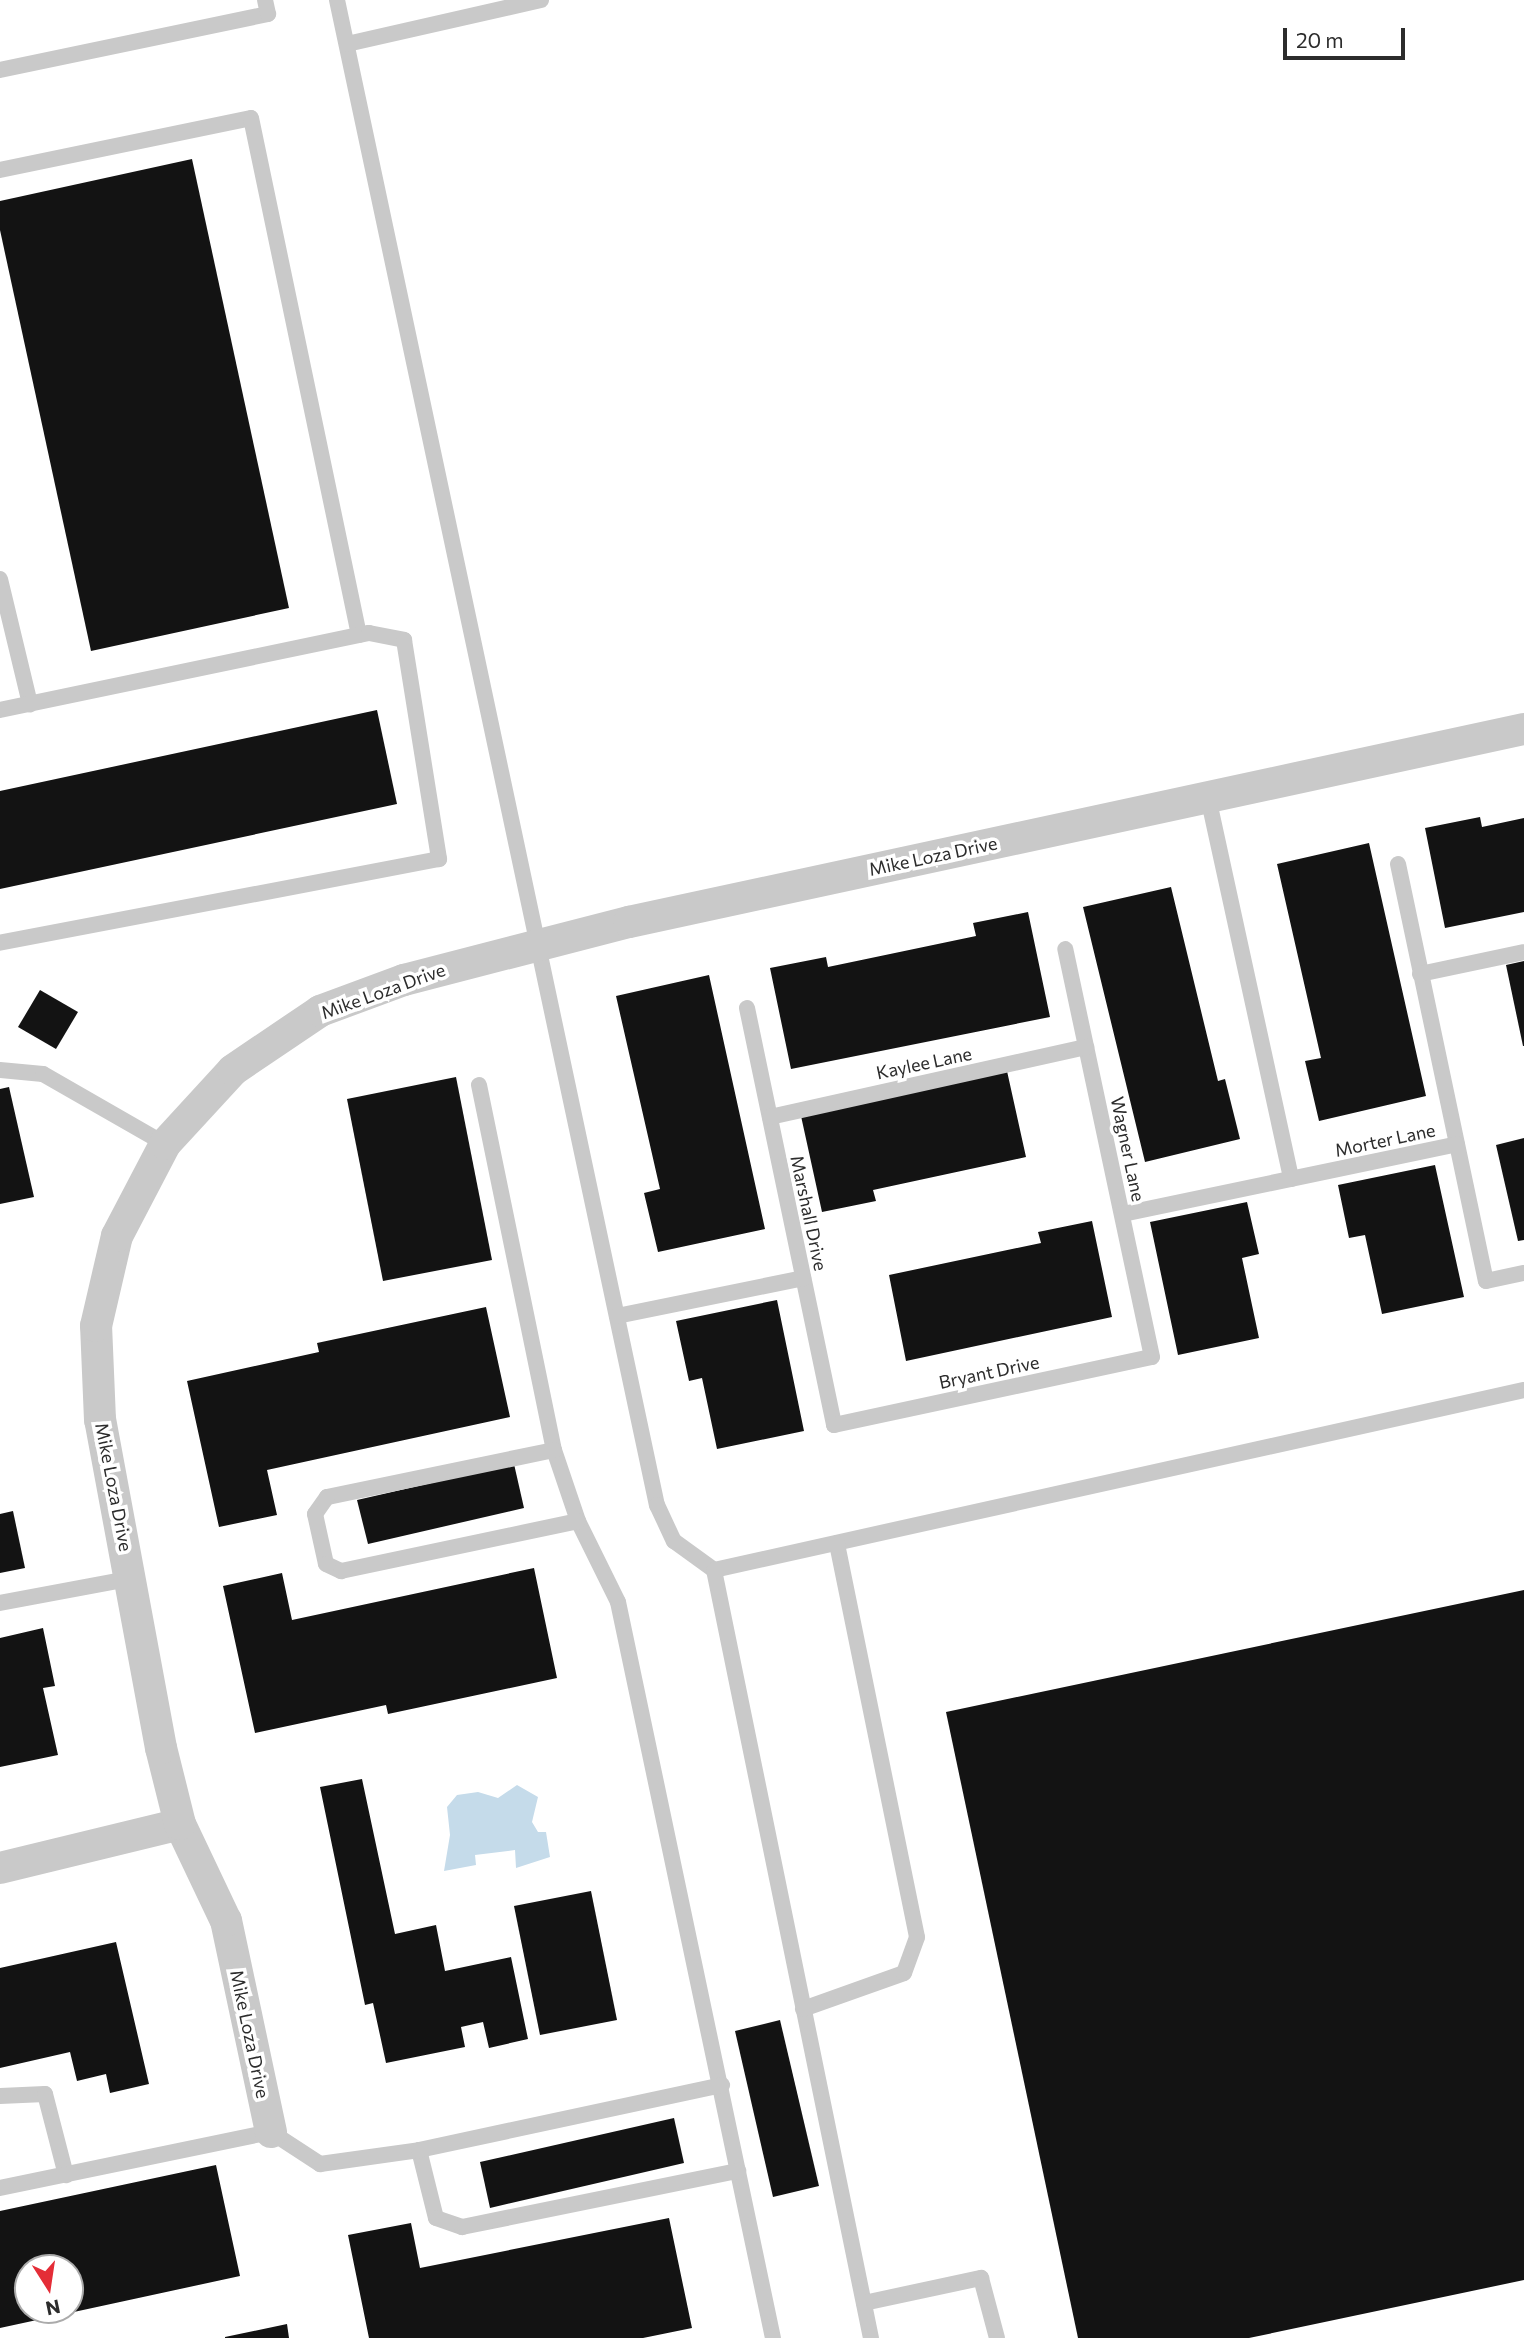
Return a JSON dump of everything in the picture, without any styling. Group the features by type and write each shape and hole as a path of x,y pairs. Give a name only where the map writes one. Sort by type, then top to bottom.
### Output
{"street":[{"name":"Mike Loza Drive","path":"271,2132 226,1921 180,1824 161,1748 133,1578 100,1420 96,1326 117,1236 165,1144 233,1070 320,1012 404,980 629,922 1524,729"},
{"path":"0,1868 180,1824"}],"lane":[{"path":"0,70 268,14 265,0"},
{"path":"337,0 657,1505 674,1541 714,1570 871,2338"},
{"path":"346,44 541,0"},
{"path":"0,170 251,118 359,635"},
{"path":"0,579 30,704"},
{"path":"0,710 359,635 404,640 439,859 0,943"},
{"path":"1208,797 1291,1179"},
{"name":"Morter Lane","path":"1123,1214 1457,1144 1398,864"},
{"name":"Wagner Lane","path":"1065,949 1152,1357"},
{"path":"1420,974 1524,953"},
{"name":"Marshall Drive","path":"747,1008 834,1425"},
{"name":"Kaylee Lane","path":"770,1117 1086,1047"},
{"path":"0,1070 43,1074 165,1144"},
{"path":"479,1085 554,1450 578,1521 618,1602 722,2085 773,2338"},
{"path":"1457,1144 1486,1281 1524,1273"},
{"path":"617,1316 803,1278"},
{"name":"Bryant Drive","path":"834,1425 1152,1357"},
{"path":"714,1570 1524,1390"},
{"path":"554,1450 327,1497 315,1514 326,1564 341,1571 578,1521"},
{"path":"803,2009 904,1973 916,1937 837,1543"},
{"path":"0,1603 133,1578"},
{"path":"0,2188 271,2132 320,2164 419,2151 722,2085"},
{"path":"0,2096 45,2094 66,2175"},
{"path":"419,2151 436,2218 462,2227 738,2171"},
{"path":"864,2303 981,2278 997,2338"}],"water":[{"path":"517,1785 538,1797 532,1822 538,1832 546,1832 550,1857 516,1868 515,1850 475,1855 476,1865 444,1871 450,1835 447,1807 457,1795 478,1792 498,1798"}],"building":[{"path":"192,159 289,608 91,651 0,230 0,201"},
{"path":"377,710 397,804 0,889 0,791"},
{"path":"1480,817 1482,827 1524,818 1524,912 1445,928 1425,828"},
{"path":"1369,843 1426,1096 1319,1121 1305,1061 1321,1058 1277,864"},
{"path":"1171,887 1218,1081 1225,1079 1240,1139 1145,1162 1083,907"},
{"path":"1028,912 1050,1017 791,1069 770,968 826,957 828,967 976,936 973,923"},
{"path":"1524,961 1524,1046 1523,1046 1506,965"},
{"path":"709,975 765,1229 658,1252 644,1193 660,1189 616,996"},
{"path":"40,990 78,1012 56,1049 18,1027"},
{"path":"1007,1071 1026,1157 873,1190 876,1201 822,1212 801,1116"},
{"path":"456,1077 492,1260 383,1281 347,1099"},
{"path":"9,1087 34,1197 0,1204 0,1089"},
{"path":"1524,1138 1524,1240 1518,1241 1496,1145"},
{"path":"1435,1165 1464,1297 1382,1314 1365,1235 1349,1238 1338,1185"},
{"path":"1247,1202 1259,1254 1242,1258 1259,1338 1178,1355 1150,1222"},
{"path":"1092,1221 1112,1317 906,1361 889,1275 1041,1243 1038,1232"},
{"path":"777,1300 804,1431 717,1449 702,1378 689,1381 676,1321"},
{"path":"486,1307 510,1417 267,1470 277,1515 219,1527 187,1381 319,1352 317,1343"},
{"path":"514,1464 524,1508 368,1544 357,1500"},
{"path":"13,1511 25,1568 0,1573 0,1514"},
{"path":"534,1568 557,1678 388,1714 386,1705 255,1733 223,1586 282,1573 292,1620"},
{"path":"1524,1590 1524,2280 1249,2338 1078,2338 946,1712"},
{"path":"43,1628 55,1686 43,1688 58,1755 0,1767 0,1638"},
{"path":"362,1779 395,1934 436,1925 445,1971 511,1957 528,2039 489,2048 483,2022 461,2027 465,2047 386,2063 373,2003 365,2005 320,1787"},
{"path":"591,1891 617,2020 540,2035 514,1906"},
{"path":"116,1942 149,2084 110,2093 106,2074 77,2081 70,2052 0,2068 0,1968"},
{"path":"780,2020 819,2186 773,2197 735,2031"},
{"path":"674,2118 684,2163 490,2208 480,2162"},
{"path":"216,2165 240,2276 84,2310 84,2254 14,2254 14,2324 18,2324 0,2328 0,2211"},
{"path":"669,2218 692,2328 643,2338 369,2338 348,2235 411,2223 420,2268"},
{"path":"287,2324 289,2338 225,2338 225,2337"}]}
